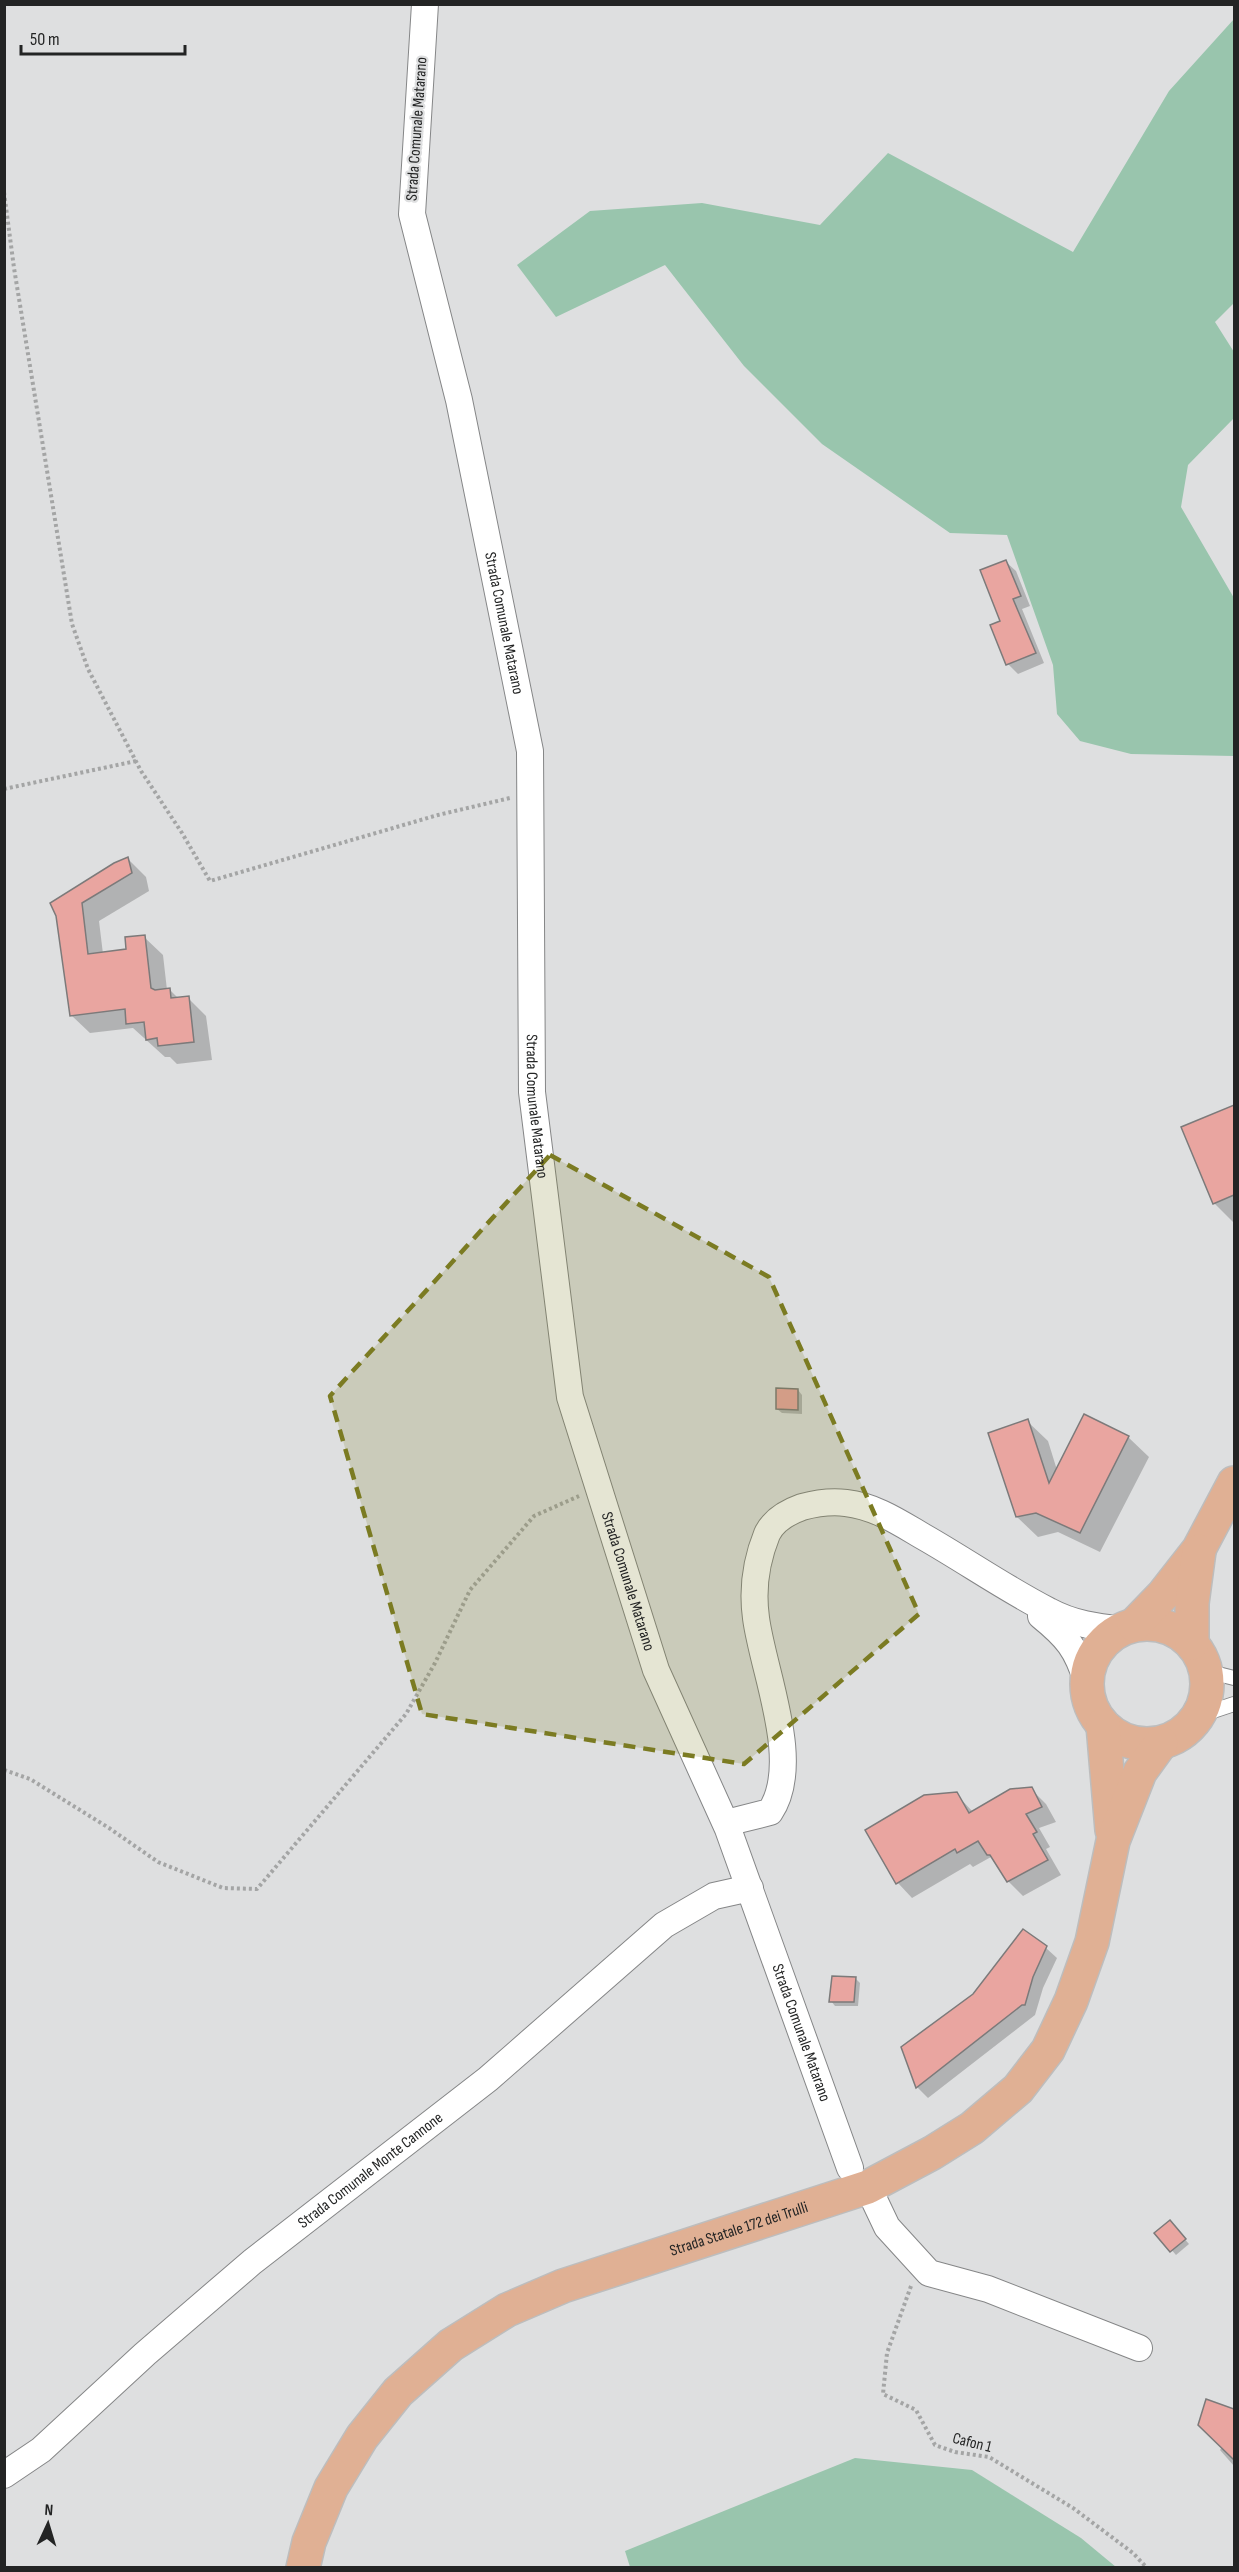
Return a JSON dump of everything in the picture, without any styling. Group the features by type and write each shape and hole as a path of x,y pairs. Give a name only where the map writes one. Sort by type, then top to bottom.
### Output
{"main road":[{"path":"1199,1549 1192,1603 1211,1664 1205,1702 1198,1716 1188,1728 1175,1737 1161,1743 1129,1742 1115,1735 1103,1725 1094,1712 1087,1682 1090,1666 1096,1652 1106,1640 1128,1628 1163,1595 1199,1549 1234,1483"},
{"path":"1128,1628 1150,1624 1179,1633 1211,1664"},
{"path":"1103,1725 1113,1841"},
{"path":"1113,1841 1140,1772 1161,1743"},
{"name":"Strada Statale 172 dei Trulli","path":"303,2568 309,2542 331,2488 362,2437 398,2392 452,2345 507,2310 562,2286 859,2177 932,2153 972,2128 1018,2089 1048,2050 1071,2001 1092,1942 1113,1841"}],"street":[{"name":"Strada Comunale Matarano","path":"425,4 411,214 459,399 530,751 532,1092 570,1397 656,1670 726,1823 859,2177 886,2228 929,2272 988,2289 1139,2348"},
{"path":"726,1823 770,1812 779,1798 783,1758 772,1687 756,1618 757,1557 771,1526 792,1510 819,1502 848,1503 884,1513 1049,1612 1082,1625 1128,1628"},
{"path":"997,1580 1065,1635 1079,1657 1087,1682"},
{"name":"Strada Comunale Monte Cannone","path":"4,2475 41,2450 145,2354 252,2262 488,2079 664,1925 714,1896 750,1888"}],"lane":[{"path":"1198,1716 1234,1704"}],"path":[{"path":"4,192 14,268 72,624 88,669 136,761 210,880 438,815 531,793"},
{"path":"4,789 136,761"},
{"path":"4,1770 30,1779 109,1828 158,1862 222,1888 257,1889 406,1714 435,1663 470,1590 534,1516 600,1487"},
{"name":"Cafon 1","path":"919,2263 887,2354 883,2394 916,2410 935,2445 955,2452 989,2457 1073,2508 1133,2553 1147,2568"}],"highlighted area":[{"path":"550,1155 769,1277 919,1614 744,1764 422,1714 330,1396"}],"green space":[{"path":"1234,19 1234,303 1215,322 1234,352 1234,418 1188,465 1181,507 1234,598 1234,756 1131,754 1080,741 1057,714 1053,665 1007,535 950,533 822,444 744,366 665,265 556,317 517,265 590,211 702,203 820,225 888,153 1073,252 1169,91"},
{"path":"855,2458 972,2470 1081,2538 1116,2567 630,2567 625,2551"}],"building":[{"path":"1006,560 1021,596 1013,599 1036,653 1006,665 990,625 1000,621 980,570"},
{"path":"128,857 132,873 82,903 88,954 126,949 125,937 145,935 151,988 155,990 170,988 171,998 189,996 194,1042 158,1046 157,1038 146,1040 144,1022 126,1024 125,1009 70,1016 56,916 50,903 114,863"},
{"path":"1234,1105 1234,1195 1213,1204 1181,1127"},
{"path":"776,1388 798,1389 798,1410 776,1409"},
{"path":"1084,1414 1129,1436 1080,1533 1036,1513 1016,1517 988,1433 1028,1419 1049,1483"},
{"path":"1032,1787 1042,1807 1026,1814 1037,1832 1033,1834 1048,1860 1007,1882 978,1841 957,1853 955,1849 896,1884 865,1830 924,1795 957,1792 969,1813 1010,1789"},
{"path":"1023,1929 1047,1946 1033,1977 1025,2005 1022,2005 916,2088 901,2047 973,1994"},
{"path":"832,1976 856,1977 854,2002 829,2002"},
{"path":"1170,2220 1186,2239 1170,2252 1154,2233"},
{"path":"1206,2399 1234,2409 1234,2460 1198,2425"}]}
